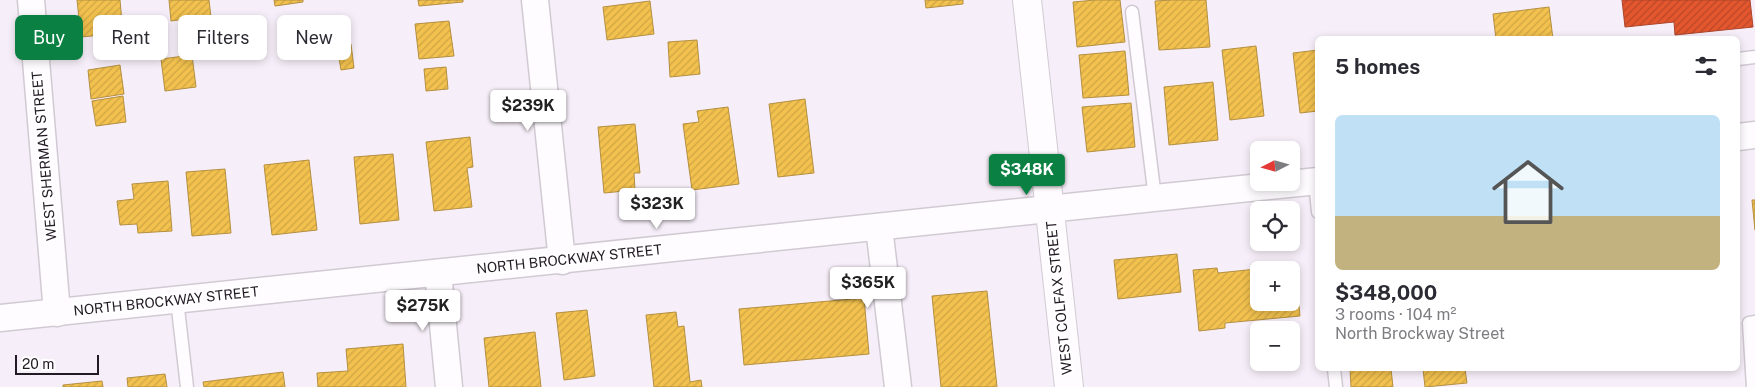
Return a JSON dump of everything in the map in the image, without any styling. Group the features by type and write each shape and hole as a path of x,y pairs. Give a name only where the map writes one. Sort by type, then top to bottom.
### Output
{"street":[{"name":"WEST SHERMAN STREET","path":"32,0 57,312"},
{"path":"535,0 562,260"},
{"name":"WEST COLFAX STREET","path":"1027,0 1069,387"},
{"path":"1740,137 1755,135"},
{"name":"NORTH BROCKWAY STREET","path":"0,318 1315,181"},
{"path":"878,227 898,387"},
{"path":"438,273 449,387"}],"lane":[{"path":"1132,12 1155,198"},
{"path":"1740,59 1755,57"},
{"path":"177,300 187,387"},
{"path":"1753,387 1749,323 1755,322"},
{"path":"1334,371 1336,387"}],"building: Homes":[{"path":"77,0 120,0 121,15 93,15 93,36 83,37 83,15 79,15"},
{"path":"169,0 209,0 211,15 178,15 178,20 171,21"},
{"path":"274,0 303,0 303,2 275,6"},
{"path":"418,0 463,0 463,2 419,6"},
{"path":"925,0 963,0 963,4 926,8"},
{"path":"1120,0 1125,42 1077,47 1073,2"},
{"path":"1206,0 1210,47 1159,50 1155,1"},
{"path":"650,1 654,34 607,40 603,7"},
{"path":"1549,7 1553,36 1496,36 1493,14"},
{"path":"449,21 454,56 419,59 415,24"},
{"path":"697,40 700,74 670,77 668,42"},
{"path":"351,44 354,68 341,70 339,60 351,60"},
{"path":"1256,46 1264,116 1230,120 1222,50"},
{"path":"1315,50 1315,111 1300,113 1293,53"},
{"path":"1125,51 1129,95 1083,98 1079,55"},
{"path":"178,57 178,60 193,60 196,87 165,91 161,60 168,60 168,58"},
{"path":"120,65 124,94 91,99 88,70"},
{"path":"446,67 448,89 426,91 424,69"},
{"path":"1213,82 1218,140 1169,145 1164,87"},
{"path":"123,96 126,122 96,126 92,101"},
{"path":"805,99 814,173 778,177 769,104"},
{"path":"1131,103 1135,147 1087,152 1082,107"},
{"path":"728,107 739,184 692,190 683,124 699,122 697,111"},
{"path":"635,124 640,173 634,173 635,190 604,193 598,127"},
{"path":"470,137 473,167 467,168 472,207 434,211 426,142"},
{"path":"393,154 399,220 360,224 354,157"},
{"path":"309,160 317,230 272,235 264,165"},
{"path":"225,169 231,233 192,236 186,172"},
{"path":"168,181 172,231 138,233 137,224 120,225 117,201 134,199 132,184"},
{"path":"1752,200 1755,200 1755,230"},
{"path":"1177,254 1181,292 1118,299 1114,260"},
{"path":"1217,268 1218,273 1250,270 1250,311 1300,311 1300,316 1225,323 1225,328 1199,331 1193,270"},
{"path":"987,291 997,387 941,387 932,296"},
{"path":"864,298 869,354 744,365 739,309"},
{"path":"587,310 595,376 564,380 556,313"},
{"path":"676,312 678,327 684,326 690,382 701,380 702,387 654,387 646,315"},
{"path":"535,332 541,387 489,387 484,338"},
{"path":"403,344 406,387 318,387 317,373 348,371 346,349"},
{"path":"1350,371 1391,371 1393,387 1351,387"},
{"path":"1423,371 1465,371 1467,383 1425,387"},
{"path":"283,372 285,387 204,387 203,382"},
{"path":"165,374 167,387 128,387 127,378"},
{"path":"102,381 103,387 63,387 63,385"}],"building: Shops":[{"path":"1622,0 1750,0 1753,27 1675,35 1674,22 1625,27"}]}
